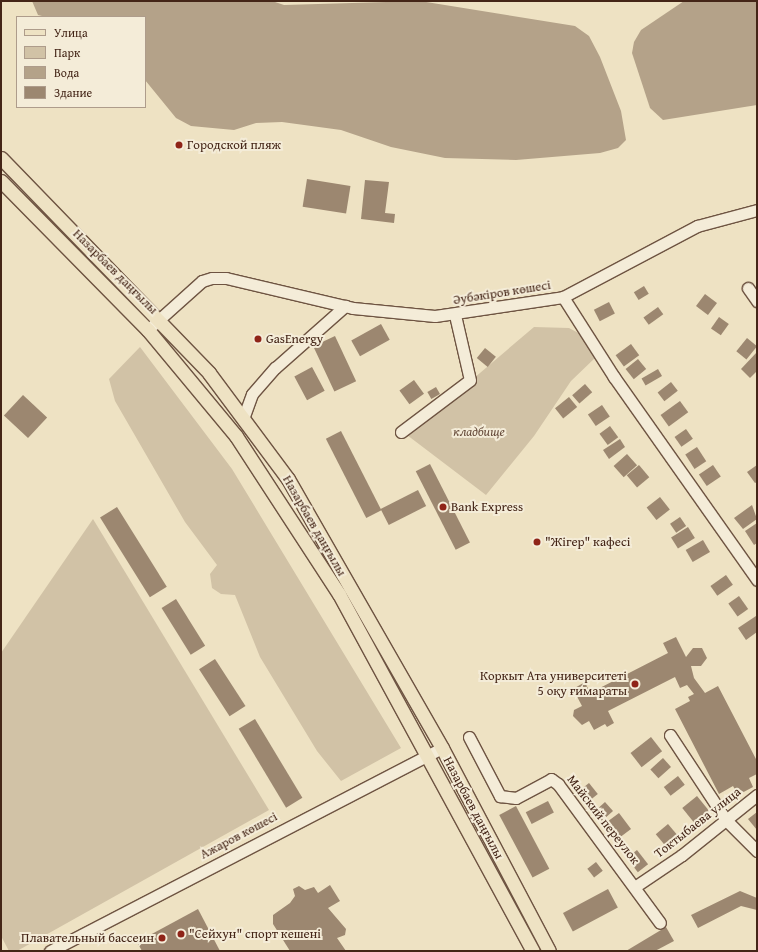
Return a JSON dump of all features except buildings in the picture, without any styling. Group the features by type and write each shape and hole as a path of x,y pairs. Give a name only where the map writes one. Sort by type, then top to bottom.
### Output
{"main road":[{"name":"Назарбаев даңғылы","path":"1,158 159,317 244,416 299,497 442,748 549,951"},
{"name":"Назарбаев даңғылы","path":"1,180 148,330 236,436 297,525 429,755 533,951"}],"street":[{"path":"563,297 697,226 757,210"},
{"name":"Әубәкіров көшесі","path":"148,330 159,317 202,281 212,278 226,278 345,306 455,315 563,297 614,377 757,580"},
{"path":"748,288 757,301"},
{"path":"244,416 252,394 275,368 345,306"},
{"path":"401,432 470,380 455,315"},
{"path":"670,735 726,820 757,852"},
{"name":"Майский переулок","path":"469,737 500,796 516,798 551,780 558,784 636,886 660,922"},
{"name":"Ажаров көшесі","path":"50,951 331,802 442,748"},
{"name":"Токтыбаева улица","path":"636,886 726,820 757,795"}],"green space":[{"name":"кладбище","path":"534,327 569,328 584,336 596,357 571,381 534,436 486,495 407,435"},
{"path":"140,347 232,469 401,748 341,781 317,751 260,657 235,595 221,594 212,588 210,574 217,565 185,522 115,401 109,379"},
{"path":"93,519 269,810 17,951 9,951 1,936 1,653"}],"water":[{"path":"32,1 272,1 284,5 420,1 575,26 589,36 600,57 621,111 626,140 618,148 600,153 516,160 445,158 391,147 341,130 282,122 256,123 234,130 191,126 176,118 146,81 146,16 38,15"},
{"path":"684,1 757,1 757,105 663,120 650,108 632,53 634,42 641,30"}],"place":[{"name":"Городской пляж","path":"179,145"},
{"name":"GasEnergy","path":"258,339"},
{"name":"Bank Express","path":"443,507"},
{"name":"\"Жігер\" кафесі","path":"537,542"},
{"name":"Коркыт Ата университеті 5 оқу ғимараты","path":"635,684"},
{"name":"\"Сейхун\" спорт кешені","path":"181,934"},
{"name":"Плавательный бассеин","path":"162,938"}]}
